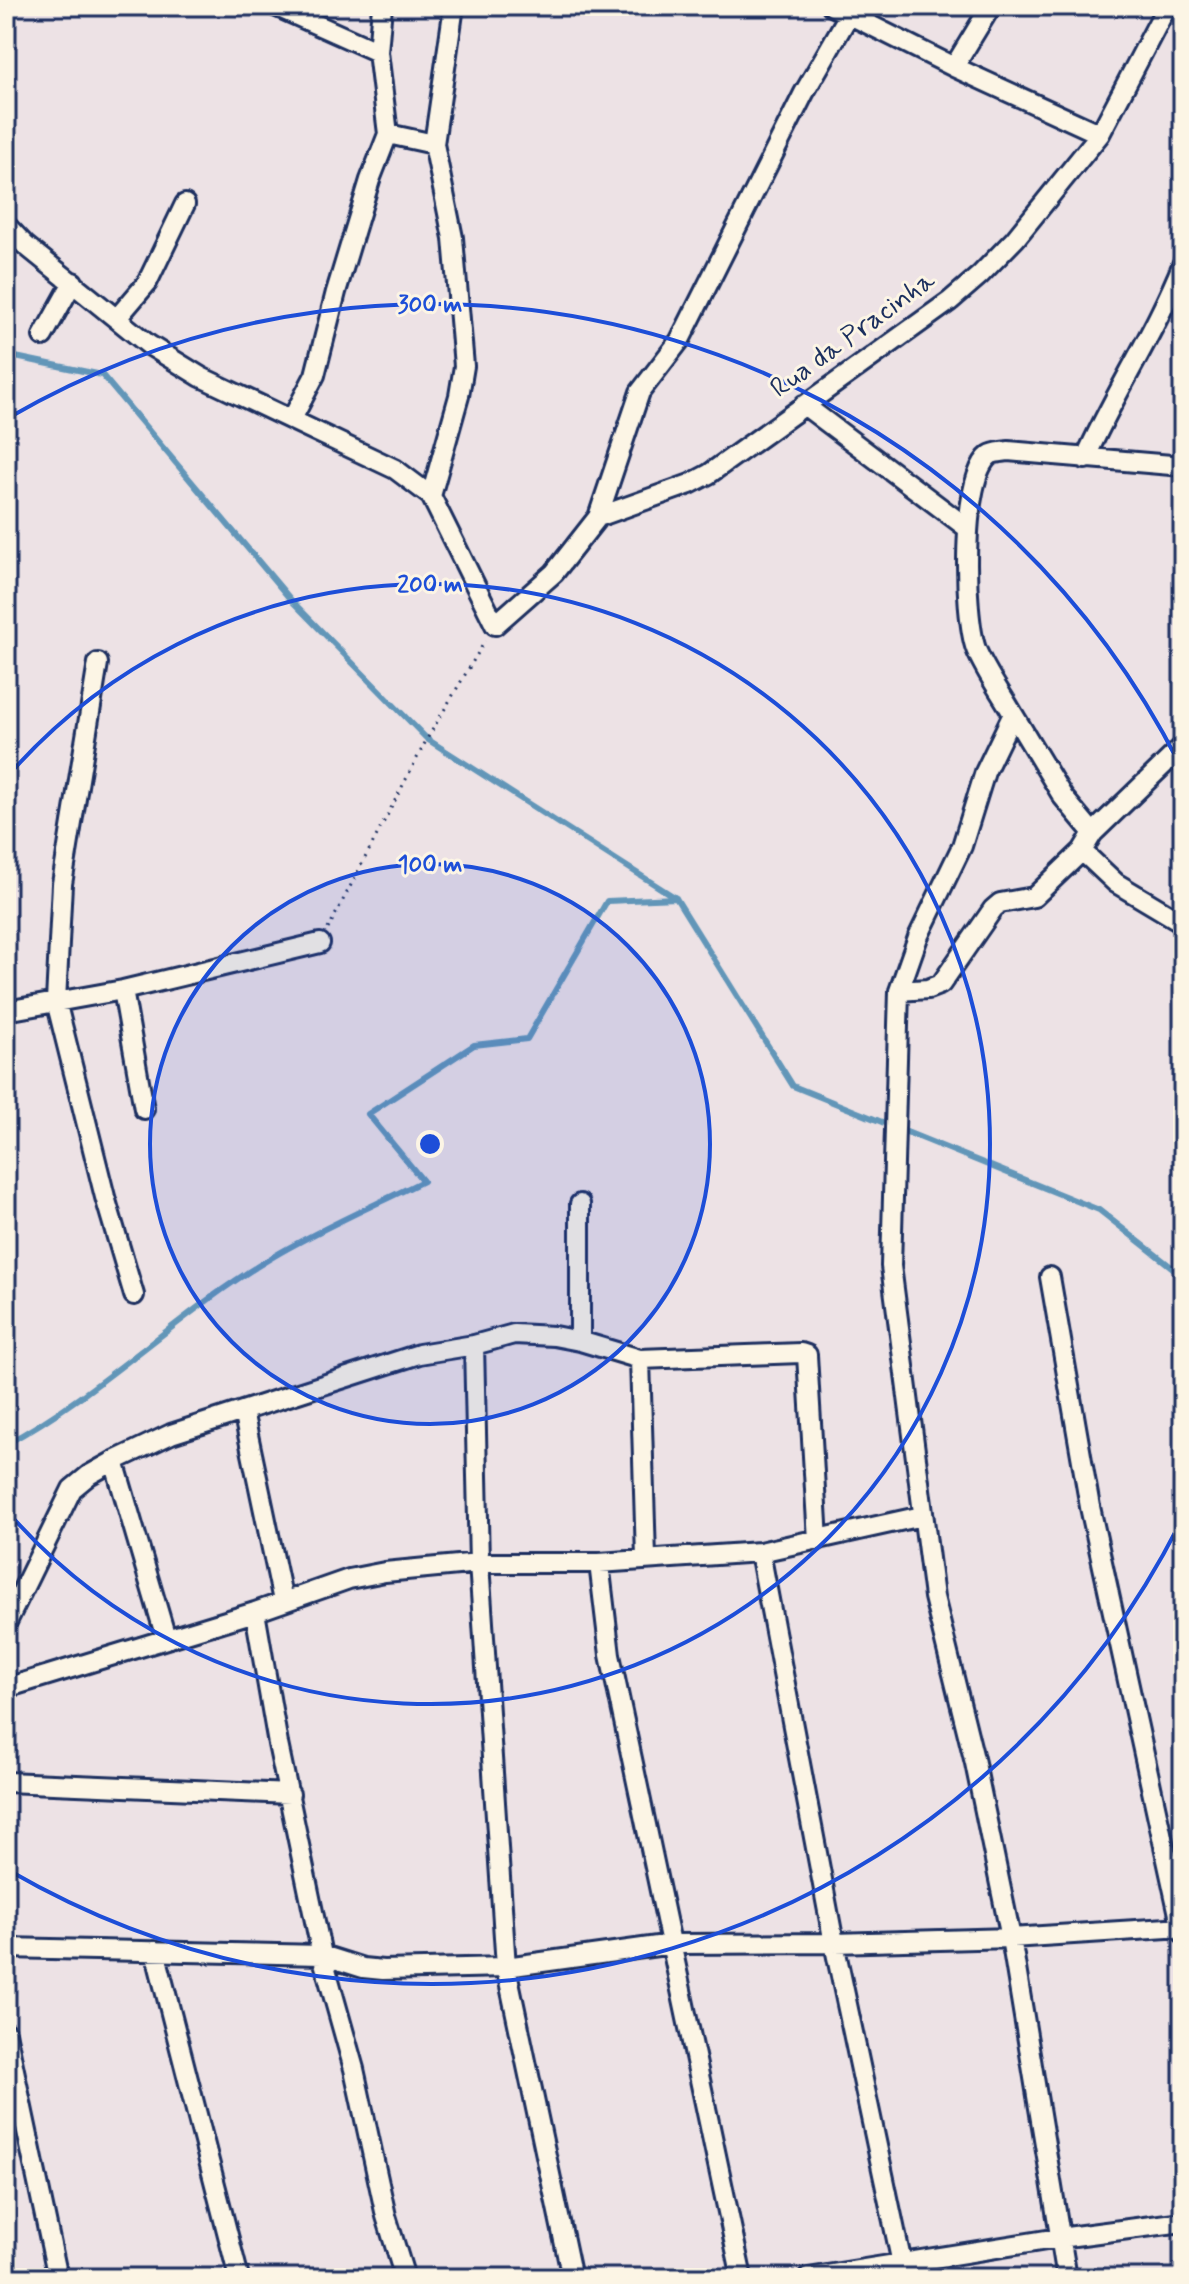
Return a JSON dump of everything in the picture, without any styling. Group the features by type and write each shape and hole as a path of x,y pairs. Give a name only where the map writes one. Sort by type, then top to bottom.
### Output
{"street":[{"path":"275,6 378,52"},
{"path":"292,419 315,375 370,180 388,134 378,52 382,6"},
{"path":"431,496 459,396 464,366 453,238 434,144 454,6"},
{"path":"954,67 991,6"},
{"name":"Rua da Pracinha","path":"598,517 690,484 709,474 950,301 980,275 1015,239 1100,134 1167,6"},
{"path":"6,225 25,245 149,345 201,377 395,469 431,496 495,625 554,573 598,517 640,392 680,340 845,9 954,67 1100,134"},
{"path":"388,134 434,144"},
{"path":"118,317 147,283 185,204"},
{"path":"1085,459 1183,263"},
{"path":"43,336 73,282"},
{"path":"804,405 966,527"},
{"path":"1093,833 1063,797 977,650 970,627 966,527 980,468 991,454 1008,451 1183,466"},
{"path":"98,663 62,884 56,1001 105,1197 134,1295"},
{"path":"1013,714 985,772 962,846 918,937 899,991 891,1266 934,1597 975,1763 1011,1938 1067,2278"},
{"path":"899,991 928,989 941,984 993,909 1000,903 1034,897 1082,851 1093,833 1183,746"},
{"path":"1082,851 1116,883 1183,923"},
{"path":"6,1011 123,990 320,943"},
{"path":"123,990 144,1109"},
{"path":"580,1204 580,1341"},
{"path":"6,1948 322,1955 363,1968 383,1970 506,1967 672,1944 1011,1938 1183,1929 1090,1507 1050,1277"},
{"path":"6,1624 72,1489 89,1475 171,1434 419,1354 474,1345 514,1334 580,1341 640,1359 807,1355 818,1540"},
{"path":"474,1345 479,1563 506,1967 572,2278"},
{"path":"640,1359 646,1558"},
{"path":"243,1411 283,1601"},
{"path":"114,1461 166,1638"},
{"path":"6,1688 255,1612 349,1579 385,1572 479,1563 599,1563 760,1552 922,1516"},
{"path":"760,1552 834,1943 904,2270"},
{"path":"599,1563 610,1655 742,2278"},
{"path":"255,1612 322,1955 354,2069 386,2216 405,2278"},
{"path":"6,1782 290,1794"},
{"path":"155,1951 239,2278"},
{"path":"6,2032 58,2278"},
{"path":"808,2278 904,2270 1059,2238 1183,2222"}],"path":[{"path":"320,943 427,739 495,625"}],"waterway":[{"path":"6,355 102,375 291,600 427,739 676,898 793,1086 1099,1210 1183,1276"},
{"path":"6,1444 74,1401 204,1303 271,1258 423,1181 368,1114 474,1045 527,1039 607,901 676,898"}]}
